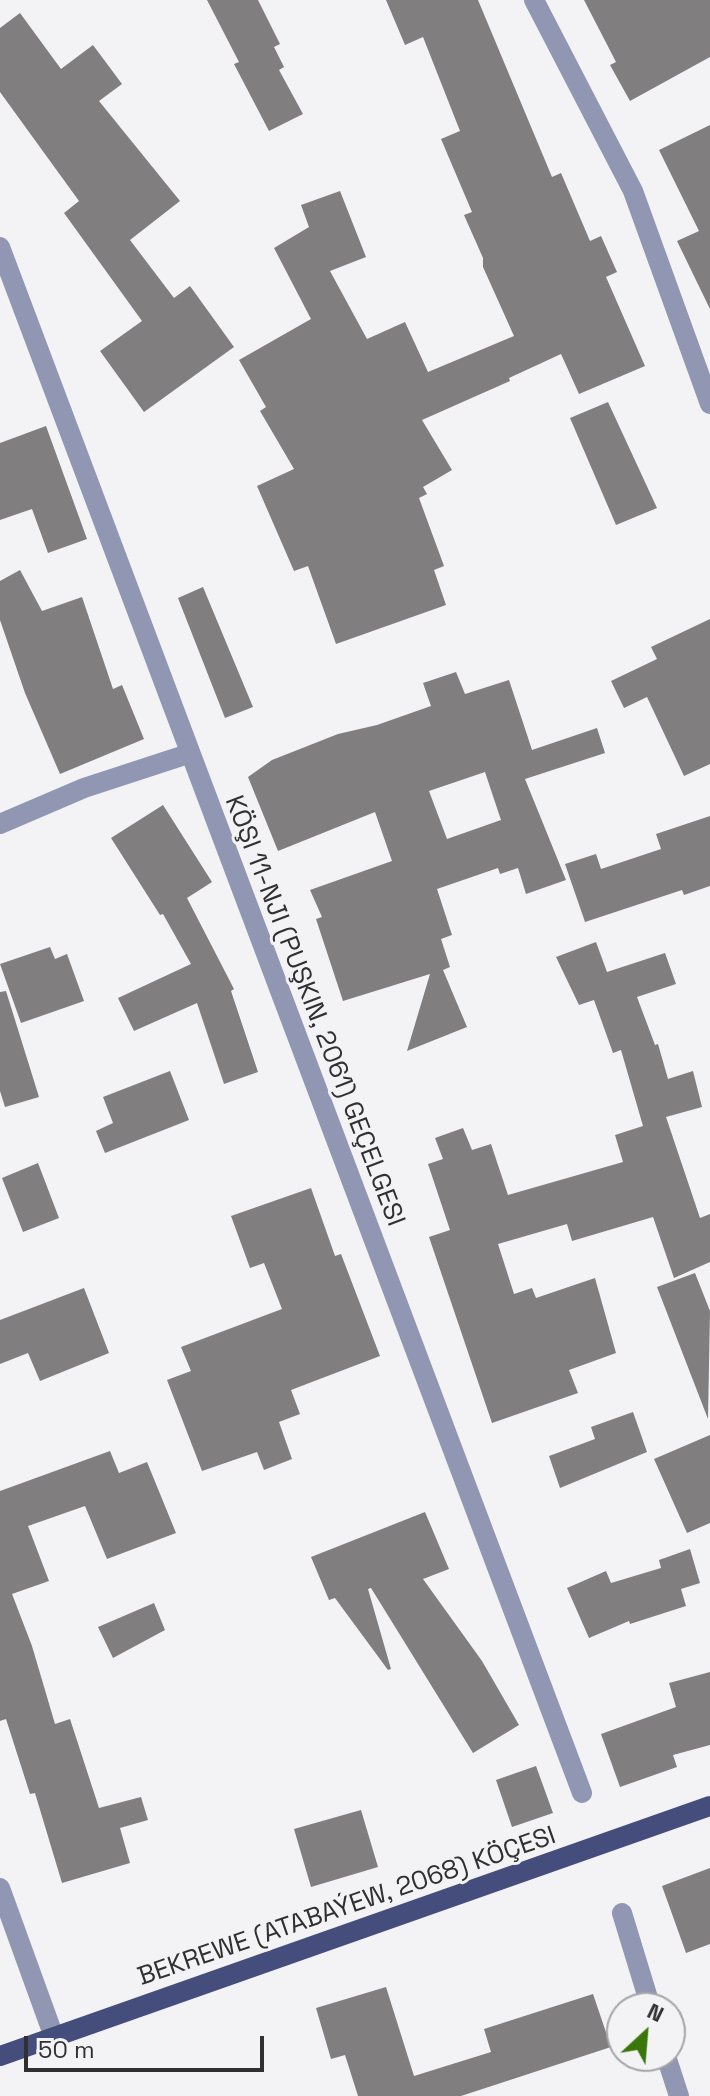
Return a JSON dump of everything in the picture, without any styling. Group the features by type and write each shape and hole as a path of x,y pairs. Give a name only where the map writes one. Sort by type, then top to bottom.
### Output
{"main road":[{"name":"BEKREWE (ATABAÝEW, 2068) KÖÇESI","path":"0,2056 710,1806"}],"street":[{"path":"534,0 633,191 710,404"},
{"name":"KÖŞI 11-NJI (PUŞKIN, 2061) GEÇELGESI","path":"0,247 188,754 582,1793"},
{"path":"0,824 84,788 188,754"},
{"path":"0,1888 54,2037"},
{"path":"622,1913 646,1992"},
{"path":"671,2072 679,2096"}],"building":[{"path":"207,0 258,0 280,44 274,47 284,67 279,70 303,114 269,131 234,64 239,62"},
{"path":"386,0 478,0 552,177 561,173 590,241 601,236 617,272 606,277 645,366 579,394 561,354 509,378 510,381 422,420 452,470 423,487 427,494 419,498 444,566 434,570 446,605 336,644 308,566 294,571 257,486 294,469 260,411 266,407 239,360 311,319 274,248 309,227 301,205 340,191 366,257 330,271 367,339 405,322 428,372 514,336 483,267 483,258 464,215 472,212 441,139 460,131 423,37 405,45"},
{"path":"584,0 710,0 710,57 630,101 610,65 616,62"},
{"path":"20,13 61,69 93,45 122,84 99,101 180,201 130,240 174,298 190,286 234,347 144,412 100,351 142,321 64,213 79,201 0,92 0,28"},
{"path":"710,125 710,309 677,241 699,231 659,150"},
{"path":"608,402 657,508 616,525 570,418"},
{"path":"46,426 87,539 48,553 32,509 0,520 0,443"},
{"path":"20,570 42,611 82,597 113,689 122,685 144,739 60,774 25,693 0,620 0,581"},
{"path":"203,587 253,707 225,718 178,598"},
{"path":"710,619 710,764 684,776 647,697 624,708 611,681 657,659 651,647"},
{"path":"456,672 465,694 509,680 532,750 597,728 605,753 525,779 566,880 526,894 518,868 500,874 498,868 437,889 452,935 441,939 450,967 443,970 467,1027 407,1051 430,974 343,1001 316,919 322,917 310,890 392,861 375,812 278,851 248,777 272,760 338,734 377,725 431,706 423,683","holes":["485,772 501,820 447,839 429,791"]},
{"path":"163,805 212,882 187,898 234,989 231,991 258,1072 224,1084 197,1003 134,1031 118,998 191,964 163,914 160,915 111,838"},
{"path":"710,816 710,886 684,895 682,890 585,922 565,864 596,854 601,869 661,849 656,834"},
{"path":"596,942 607,972 665,953 676,984 637,997 655,1045 658,1044 668,1079 693,1071 702,1107 666,1117 700,1218 710,1214 710,1262 674,1278 653,1217 572,1241 567,1224 498,1244 514,1294 532,1288 536,1298 595,1278 616,1353 569,1370 578,1393 492,1423 429,1237 450,1230 428,1164 443,1159 435,1138 463,1128 472,1150 491,1144 508,1195 623,1162 615,1135 643,1126 621,1050 613,1053 594,1000 579,1005 556,957"},
{"path":"50,947 55,959 67,954 84,1001 21,1023 0,964"},
{"path":"6,991 39,1097 5,1107 0,1091 0,992"},
{"path":"170,1071 189,1120 105,1153 96,1131 113,1123 103,1097"},
{"path":"38,1163 59,1218 23,1232 2,1178"},
{"path":"311,1188 335,1256 341,1254 380,1356 291,1390 300,1414 279,1422 292,1459 264,1470 257,1452 202,1471 167,1380 191,1371 181,1347 282,1309 264,1263 250,1268 231,1216"},
{"path":"695,1273 710,1311 708,1419 657,1287"},
{"path":"84,1288 109,1353 40,1381 28,1353 0,1364 0,1320"},
{"path":"633,1412 647,1452 560,1488 549,1456 595,1439 591,1427"},
{"path":"710,1435 710,1523 687,1533 654,1459"},
{"path":"110,1451 119,1473 147,1462 176,1533 107,1559 85,1506 28,1526 49,1581 12,1594 32,1646 55,1724 70,1719 99,1808 141,1797 148,1820 120,1828 130,1863 62,1883 35,1793 30,1794 6,1719 0,1721 0,1491"},
{"path":"425,1512 449,1569 423,1579 482,1661 519,1725 473,1753 371,1588 368,1589 391,1669 388,1670 335,1598 329,1600 311,1557"},
{"path":"690,1549 700,1583 681,1589 686,1606 630,1624 629,1621 589,1638 567,1588 606,1571 611,1583 661,1568 659,1560"},
{"path":"154,1603 165,1630 113,1658 98,1627"},
{"path":"710,1672 710,1745 673,1755 677,1767 620,1787 601,1734 676,1707 669,1683"},
{"path":"536,1766 553,1813 512,1827 496,1780"},
{"path":"361,1810 378,1867 311,1887 294,1829"},
{"path":"710,1868 710,1944 686,1953 662,1886"},
{"path":"386,1987 414,2076 491,2052 484,2029 593,1994 606,2032 606,2049 461,2096 358,2096 345,2055 331,2059 316,2008"}]}
